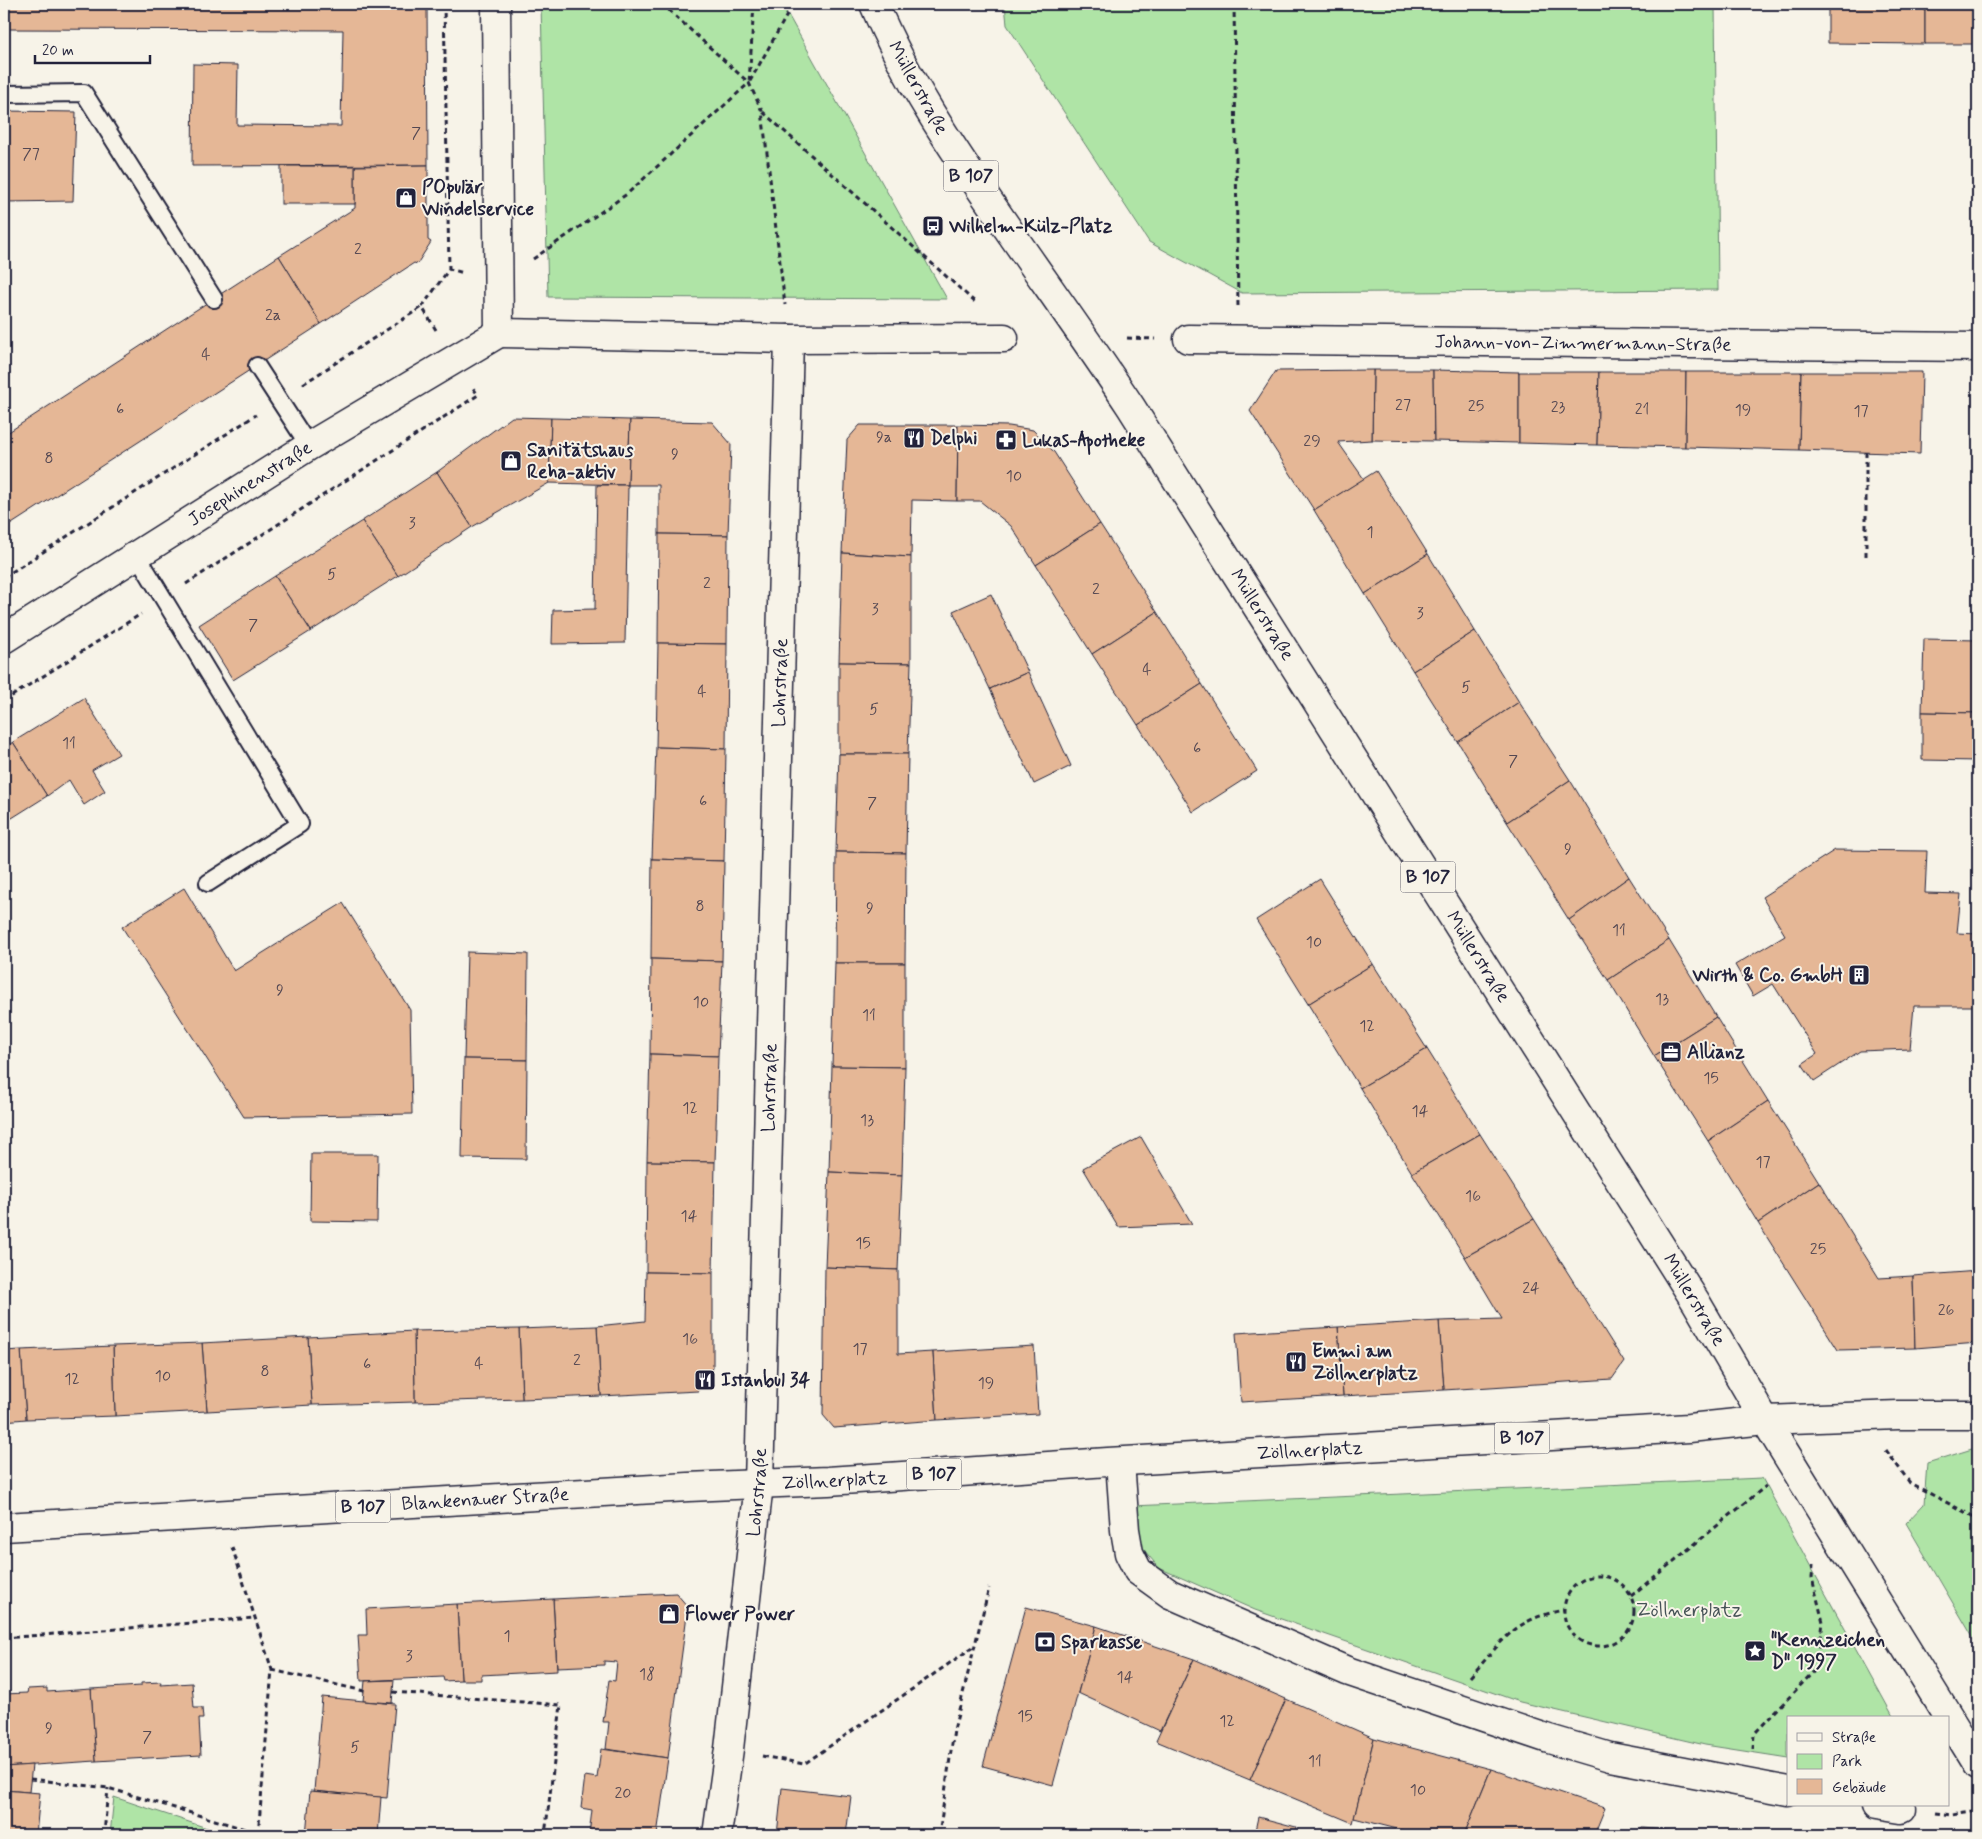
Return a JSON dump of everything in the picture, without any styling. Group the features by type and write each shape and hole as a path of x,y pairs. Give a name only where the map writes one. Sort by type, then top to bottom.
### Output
{"street":[{"path":"496,4 499,333 789,339 1004,338"},
{"name":"Müllerstraße","path":"874,4 910,79 958,156 1085,338 1696,1302 1765,1420 1948,1716"},
{"name":"Josephinenstraße","path":"4,639 309,446 499,333"},
{"name":"Lohrstraße","path":"717,1835 729,1749 759,1484 789,339"},
{"name":"Johann-von-Zimmermann-Straße","path":"1188,340 1978,347"},
{"name":"Zöllnerplatz","path":"759,1484 1689,1428 1765,1420 1863,1416 1978,1415"},
{"path":"1120,1462 1125,1530 1129,1552 1138,1571 1170,1594 1347,1671 1444,1705 1610,1757 1787,1791"},
{"name":"Blankenauer Straße","path":"4,1528 759,1484"},
{"name":"Müllerstraße","path":"1950,1719 1978,1765"}],"lane":[{"path":"4,94 84,93 214,299"},
{"path":"257,366 309,446"},
{"path":"137,555 300,824 208,883"}],"path":[{"path":"444,4 449,269"},
{"path":"662,4 750,83"},
{"path":"754,4 750,83 762,112 789,339"},
{"path":"498,284 627,194 750,83 792,6 799,4"},
{"path":"1234,4 1238,340"},
{"path":"762,112 978,305"},
{"path":"4,577 422,307"},
{"path":"1085,338 1188,340"},
{"path":"1866,452 1866,557"},
{"path":"1863,1416 1910,1483 1978,1519"},
{"path":"1631,1596 1793,1464"},
{"path":"30,1779 108,1788 258,1834 272,1670 222,1516"},
{"path":"1750,1785 1754,1734 1817,1668 1823,1622 1812,1578 1813,1564 1843,1544"},
{"path":"1601,1576 1614,1579 1624,1586 1631,1596 1634,1608 1632,1624 1625,1634 1615,1642 1592,1646 1580,1640 1571,1631 1564,1610 1570,1590 1579,1582 1589,1577 1601,1576"},
{"path":"938,1835 954,1730 990,1588"},
{"path":"1444,1705 1509,1634 1524,1622 1540,1614 1564,1610"},
{"path":"4,1638 254,1618"},
{"path":"729,1749 804,1764 976,1645"},
{"path":"272,1670 364,1691"},
{"path":"393,1692 562,1705 545,1835"},
{"path":"104,1835 108,1788"},
{"path":"1890,1807 1952,1816 1978,1811"}],"green space":[{"path":"541,4 782,4 947,299 548,297"},
{"path":"1005,4 1715,4 1718,290 1242,293 1149,242 1007,25"},
{"path":"1972,1449 1978,1449 1978,1646 1906,1523 1924,1504 1927,1463"},
{"name":"Zöllnerplatz","path":"1762,1478 1893,1716 1787,1716 1787,1758 1705,1745 1520,1702 1255,1610 1159,1568 1144,1550 1134,1525 1132,1506"},
{"path":"114,1797 228,1835 110,1835"}],"building":[{"path":"4,4 427,4 428,165 192,166 193,64 238,65 237,125 341,126 343,30 4,29"},
{"path":"1828,4 1925,4 1925,44 1828,43"},
{"path":"1925,4 1978,4 1978,44 1925,44"},
{"path":"4,111 76,112 73,201 4,202"},
{"path":"428,165 428,240 431,242 417,264 414,263 321,324 279,256 355,208 355,166"},
{"path":"281,166 355,166 355,204 281,204"},
{"path":"279,256 321,324 4,529 4,435"},
{"path":"1373,370 1433,370 1434,441 1372,440"},
{"path":"1373,370 1372,440 1338,442 1364,479 1314,510 1250,411 1276,371"},
{"path":"1433,370 1519,372 1519,443 1434,441"},
{"path":"1519,372 1599,372 1597,445 1519,443"},
{"path":"1599,372 1686,372 1685,447 1597,445"},
{"path":"1686,372 1801,372 1799,450 1685,447"},
{"path":"1801,372 1922,372 1920,454 1799,450"},
{"path":"512,417 551,418 549,483 472,527 437,472"},
{"path":"551,418 630,420 628,485 549,483"},
{"path":"630,420 712,422 731,444 728,535 659,534 659,485 628,485"},
{"path":"860,425 958,425 957,501 912,500 911,557 842,553 847,440"},
{"path":"958,425 1009,426 1033,430 1054,452 1100,524 1036,565 1011,526 980,501 957,501"},
{"path":"1376,471 1428,554 1365,594 1314,510"},
{"path":"437,472 472,527 398,576 362,521"},
{"path":"597,485 628,485 625,643 552,644 553,610 595,609"},
{"path":"362,521 398,576 311,631 275,576"},
{"path":"1100,524 1157,612 1092,654 1036,565"},
{"path":"659,534 728,535 727,644 658,643"},
{"path":"842,553 911,557 911,663 839,662"},
{"path":"1428,554 1475,631 1413,671 1365,594"},
{"path":"275,576 311,631 233,680 199,625"},
{"path":"991,594 1028,672 990,689 953,611"},
{"path":"1157,612 1202,684 1138,725 1092,654"},
{"path":"1475,631 1519,702 1458,742 1413,671"},
{"path":"1924,639 1978,640 1978,713 1922,712"},
{"path":"658,643 727,644 726,749 656,747"},
{"path":"839,662 911,663 908,754 839,754"},
{"path":"1028,672 1071,766 1034,784 990,689"},
{"path":"1202,684 1257,771 1193,812 1138,725"},
{"path":"84,698 119,754 92,770 105,791 84,805 69,780 47,796 13,742"},
{"path":"1519,702 1570,780 1507,822 1458,742"},
{"path":"1922,712 1978,713 1978,761 1922,760"},
{"path":"13,742 47,796 4,823 4,748"},
{"path":"656,747 726,749 724,861 652,859"},
{"path":"839,754 908,754 906,853 836,852"},
{"path":"1570,780 1629,877 1569,920 1507,822"},
{"name":"Wirth & Co. GmbH","path":"1835,850 1927,851 1925,893 1961,894 1957,933 1978,934 1978,1006 1914,1006 1910,1049 1860,1051 1814,1081 1802,1064 1817,1054 1773,984 1753,996 1735,965 1785,935 1762,897"},
{"path":"836,852 906,853 905,963 835,963"},
{"path":"652,859 724,861 722,961 651,959"},
{"path":"1629,877 1669,940 1608,980 1569,920"},
{"path":"1320,879 1373,964 1308,1004 1256,920"},
{"path":"184,888 234,971 343,903 410,1010 412,1114 244,1117 122,927"},
{"path":"1669,940 1716,1017 1654,1056 1608,980"},
{"path":"467,952 528,954 527,1060 464,1059"},
{"path":"651,959 722,961 718,1056 650,1054"},
{"path":"835,963 905,963 905,1067 832,1066"},
{"path":"1373,964 1427,1049 1360,1088 1308,1004"},
{"path":"1716,1017 1768,1101 1708,1141 1654,1056"},
{"path":"1427,1049 1480,1134 1412,1173 1360,1088"},
{"path":"650,1054 718,1056 715,1162 647,1161"},
{"path":"464,1059 527,1060 526,1159 462,1158"},
{"path":"832,1066 905,1067 902,1175 829,1172"},
{"path":"1768,1101 1819,1182 1758,1223 1708,1141"},
{"path":"1480,1134 1534,1219 1465,1257 1412,1173"},
{"path":"1141,1137 1192,1224 1118,1227 1083,1168"},
{"path":"311,1154 378,1154 377,1222 310,1221"},
{"path":"647,1161 715,1162 713,1273 646,1272"},
{"path":"829,1172 902,1175 898,1270 825,1267"},
{"path":"1819,1182 1879,1278 1913,1276 1915,1348 1838,1350 1758,1223"},
{"path":"1534,1219 1624,1362 1612,1379 1444,1390 1439,1321 1502,1319 1465,1257"},
{"path":"825,1267 898,1270 898,1354 933,1352 937,1420 834,1428 823,1415"},
{"path":"1978,1271 1978,1343 1915,1348 1913,1276"},
{"path":"646,1272 713,1273 713,1368 698,1391 601,1396 597,1326 645,1321"},
{"path":"1439,1321 1444,1390 1343,1396 1338,1327"},
{"path":"597,1326 601,1396 522,1399 519,1329"},
{"path":"1338,1327 1343,1396 1241,1402 1236,1333"},
{"path":"519,1329 522,1399 415,1402 414,1331"},
{"path":"414,1331 415,1402 312,1405 308,1337"},
{"path":"308,1337 312,1405 207,1411 202,1343"},
{"path":"202,1343 207,1411 115,1416 113,1346"},
{"path":"113,1346 115,1416 26,1419 21,1350"},
{"path":"1034,1346 1038,1414 937,1420 933,1352"},
{"path":"21,1350 26,1419 4,1421 4,1351"},
{"path":"676,1593 688,1607 668,1758 606,1749 609,1722 603,1722 609,1680 615,1681 617,1662 604,1661 604,1665 557,1667 553,1599"},
{"path":"553,1599 557,1671 481,1675 481,1680 461,1680 457,1604"},
{"path":"457,1604 461,1680 444,1681 443,1677 361,1681 358,1635 367,1635 366,1609"},
{"path":"1026,1607 1096,1626 1053,1785 983,1766"},
{"path":"1096,1626 1194,1659 1160,1731 1078,1693"},
{"path":"1194,1659 1286,1699 1250,1780 1156,1741"},
{"path":"394,1680 392,1703 363,1701 365,1681"},
{"path":"161,1682 160,1685 192,1683 194,1708 202,1708 203,1719 199,1719 201,1755 96,1761 91,1689 141,1686 141,1683"},
{"path":"47,1688 47,1692 91,1689 96,1761 4,1767 4,1694 27,1693 28,1689"},
{"path":"322,1697 395,1704 387,1798 314,1791"},
{"path":"1286,1699 1374,1738 1353,1823 1250,1780"},
{"path":"1374,1738 1491,1769 1464,1835 1421,1835 1354,1818"},
{"path":"601,1749 668,1758 657,1835 589,1835 592,1810 581,1808 585,1776 597,1778"},
{"path":"32,1765 29,1792 4,1790 4,1767"},
{"path":"1491,1769 1605,1808 1594,1835 1464,1835"},
{"path":"782,1788 851,1796 846,1835 777,1835"},
{"path":"4,1790 40,1793 36,1835 4,1835"},
{"path":"310,1791 381,1797 378,1835 306,1835"},
{"path":"1258,1817 1296,1827 1294,1835 1254,1835"},
{"path":"1642,1828 1690,1832 1698,1835 1636,1835"}],"place":[{"name":"POpulär Windelservice","path":"406,198"},
{"name":"Wilhelm-Külz-Platz","path":"933,226"},
{"name":"Delphi","path":"914,438"},
{"name":"Lukas-Apotheke","path":"1006,440"},
{"name":"Sanitätshaus Reha-aktiv","path":"511,461"},
{"name":"Wirth & Co. GmbH","path":"1859,975"},
{"name":"Allianz","path":"1671,1052"},
{"name":"Emmi am Zöllnerplatz","path":"1296,1362"},
{"name":"Istanbul 34","path":"705,1380"},
{"name":"Flower Power","path":"669,1614"},
{"name":"Sparkasse","path":"1045,1642"},
{"name":"\"Kennzeichen D\" 1997","path":"1755,1651"}]}
